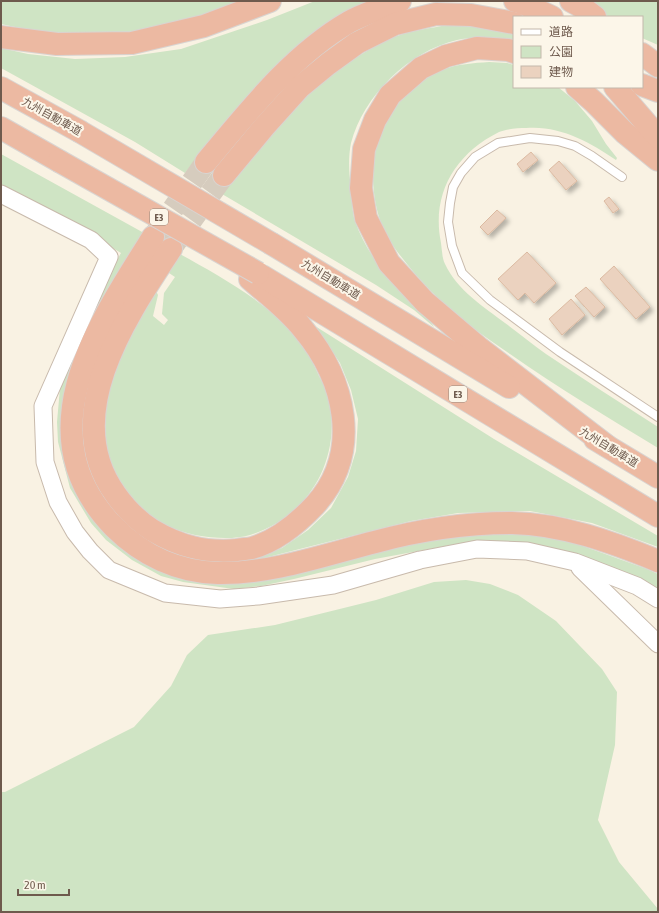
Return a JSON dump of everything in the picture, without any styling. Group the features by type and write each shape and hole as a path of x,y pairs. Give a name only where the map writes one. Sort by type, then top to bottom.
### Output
{"highway":[{"path":"1,37 57,44 132,43 204,26 270,1"},
{"path":"206,162 247,113 296,61 349,22 400,1"},
{"path":"515,1 550,16"},
{"path":"571,1 594,16"},
{"path":"224,175 300,87 357,43 395,24 436,14 471,15 513,23"},
{"path":"513,52 477,48 446,56 421,68 390,94 375,120 364,149 361,188 366,218 389,263 425,302 478,347 607,446"},
{"path":"643,55 658,66"},
{"path":"643,85 658,91"},
{"name":"九州自動車道","path":"1,88 79,131 272,244 658,477"},
{"path":"578,88 625,133 658,160"},
{"path":"616,88 658,137"},
{"name":"E3","path":"1,128 59,160 658,516"},
{"path":"254,276 303,328 322,354 336,385 343,412 343,442 336,472 320,499 300,521 277,538 252,548 225,551 196,549 168,539 150,529 124,505 106,482 97,455 94,427 96,402 102,376 110,352 135,304 162,243 117,293 91,344 75,392 72,418 73,445 77,469 88,494 105,517 124,537 146,552 168,564 192,571 217,573 244,572 272,568 424,530 469,524 514,523 553,528 592,537 658,561"}],"street":[{"path":"1,194 91,240 109,256 43,406 45,462 58,502 75,532 90,551 109,570 165,593 220,599 258,596 333,585 420,560 477,549 527,551 574,562 637,586 658,599"},
{"path":"574,562 658,644"}],"lane":[{"path":"622,177 575,146 558,141 530,138 498,143 475,157 461,173 453,187 448,222 452,246 462,273 490,300 560,352 658,417"}],"green space":[{"path":"1,1 243,1 180,24 136,31 90,34 45,31 1,24"},
{"path":"315,1 372,1 262,80 221,126 185,173 135,142 1,68 1,48 28,54 75,59 125,57 181,49 267,20"},
{"path":"587,1 658,1 658,45 643,38 643,16 608,16"},
{"path":"448,25 480,27 513,33 513,42 478,38 464,39 439,46 422,54 390,78 377,93 357,126 351,143 349,160 353,214 363,240 374,258 399,290 432,323 434,327 414,310 376,285 222,194 288,115 325,80 346,64 378,44 403,34"},
{"path":"489,62 513,65 513,88 559,88 575,101 592,121 606,144 617,158 616,160 596,147 574,136 550,129 509,129 499,132 483,141 459,164 450,177 443,192 439,225 442,254 445,264 456,282 488,311 546,354 658,427 658,448 546,379 463,320 445,305 416,275 395,249 383,228 373,186 373,168 375,151 391,112 406,95 433,74 454,66"},
{"path":"1,154 144,233 93,320 70,473 184,577 428,540 505,533 534,535 566,540 647,569 658,574 658,594 533,545 508,541 462,543 375,559 261,586 234,589 183,582 161,576 132,560 106,540 91,523 70,488 58,442 57,422 60,388 91,306 121,253 91,235 1,194"},
{"path":"178,253 241,290 285,324 304,346 326,388 330,406 332,427 330,447 320,476 300,505 291,513 272,526 243,537 222,538 195,535 174,529 152,518 134,501 119,480 113,468 106,444 105,424 108,392 116,365 128,339 156,291 158,295 153,316 164,325 168,320 162,314 164,293 175,277 166,271"},
{"path":"315,326 494,439 658,536 658,547 592,523 530,511 458,513 411,521 260,559 259,557 282,548 308,530 331,508 348,477 356,451 358,419 351,390 340,363"},
{"path":"466,580 490,584 518,595 556,621 602,669 617,692 615,745 598,820 619,862 658,909 658,912 1,912 1,792 5,792 134,727 171,686 187,655 208,635 275,625 376,600 434,582"}],"building":[{"path":"531,152 538,160 523,172 517,164"},
{"path":"559,161 577,181 566,190 549,170"},
{"path":"609,197 619,209 613,213 604,201"},
{"path":"497,210 506,218 488,235 480,227"},
{"path":"527,252 556,283 534,303 525,293 518,300 498,279"},
{"path":"614,266 650,307 636,319 600,279"},
{"path":"586,287 605,307 594,317 575,296"},
{"path":"571,299 585,315 562,335 549,319"}],"tunnel":[{"path":"154,236 206,162"},
{"path":"172,247 224,175"}]}
